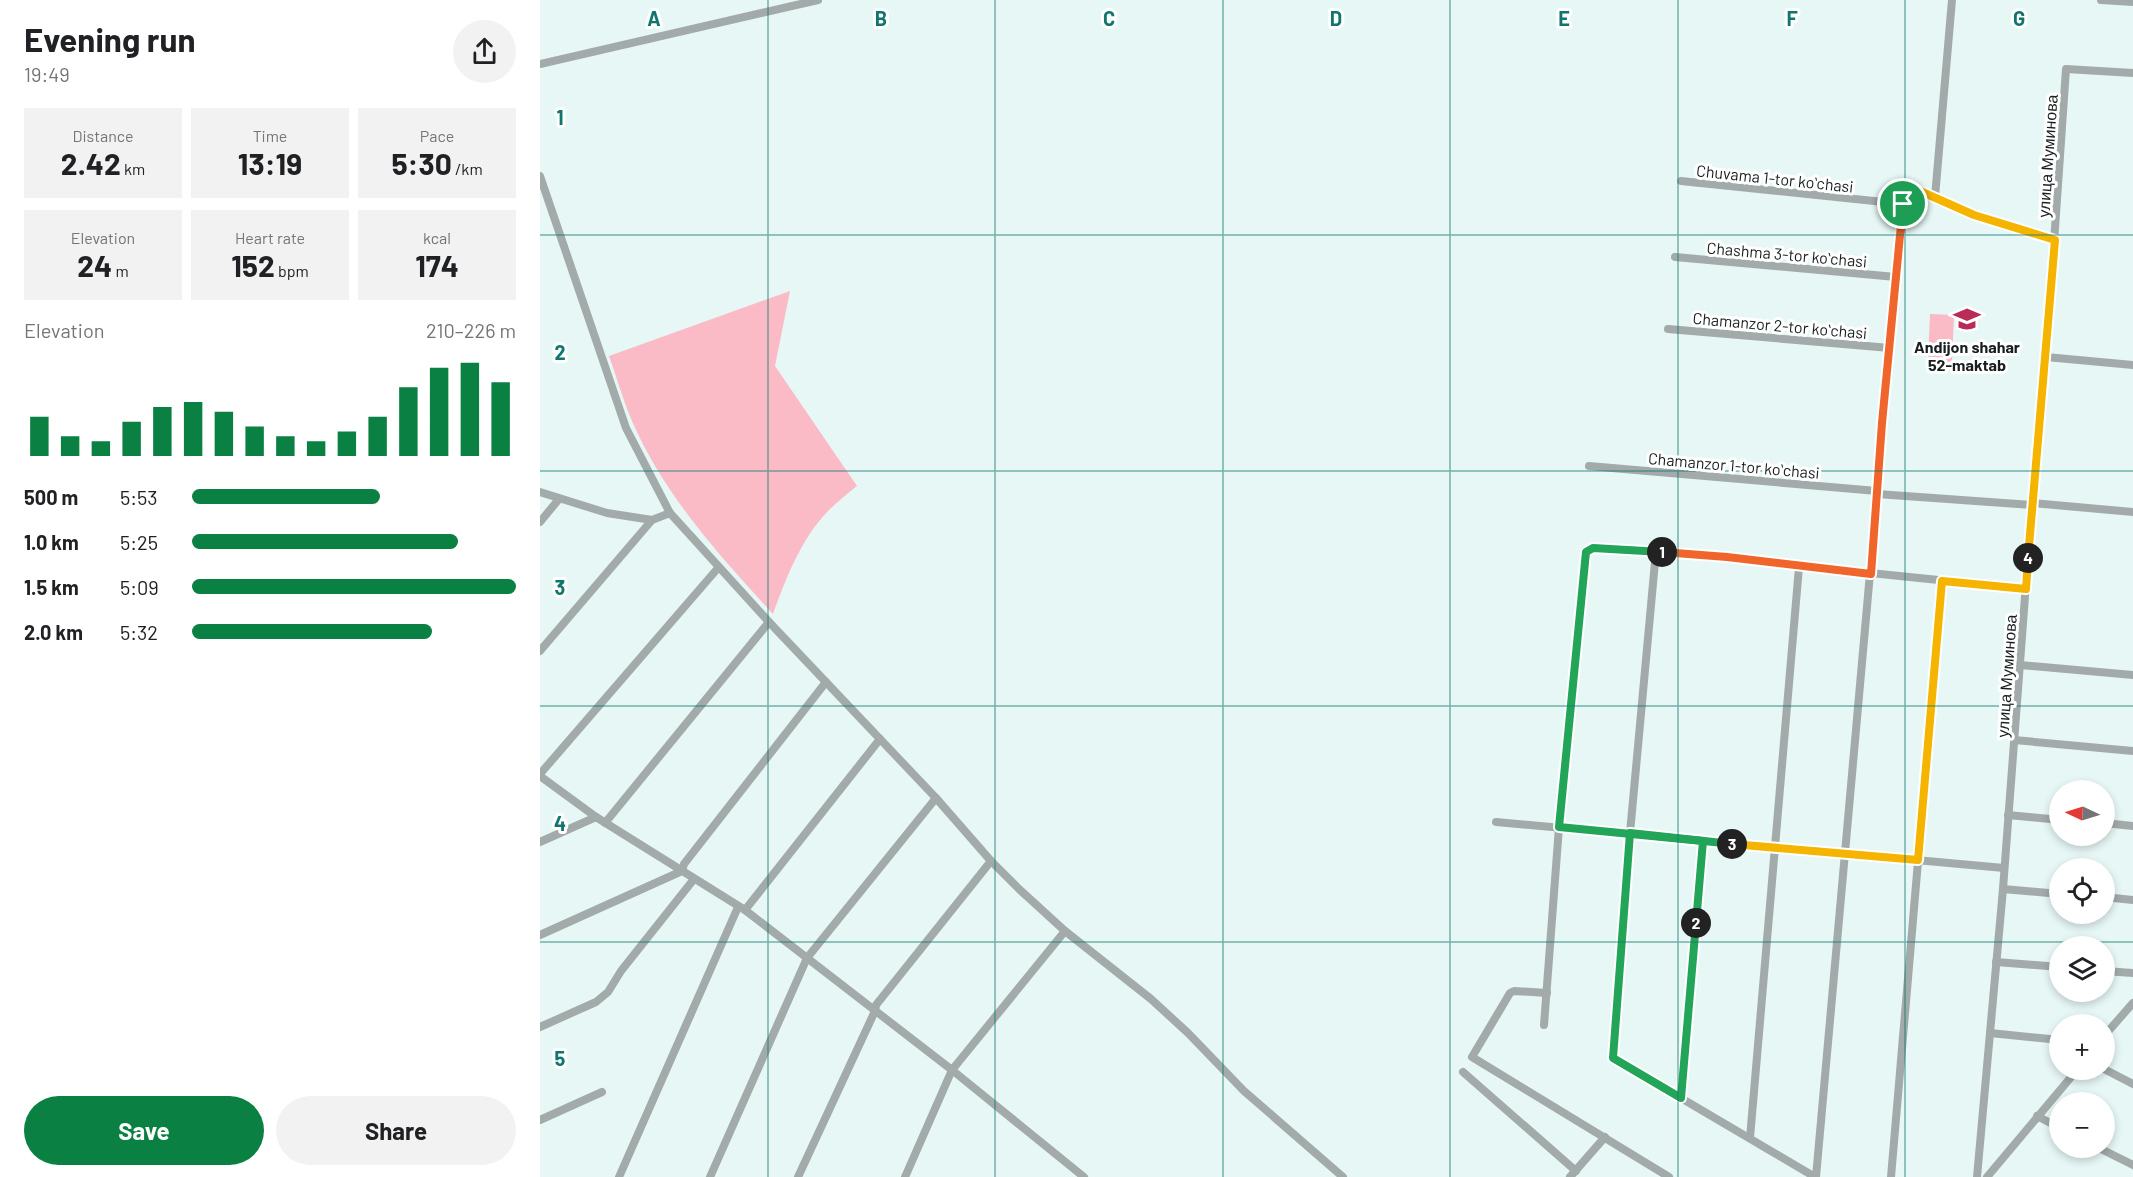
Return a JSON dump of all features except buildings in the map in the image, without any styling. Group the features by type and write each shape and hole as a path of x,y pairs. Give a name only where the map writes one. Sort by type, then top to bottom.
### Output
{"street":[{"path":"540,64 818,0"},
{"path":"1935,197 1952,0"},
{"path":"2102,0 2133,2"},
{"name":"улица Муминова","path":"1977,1177 2046,357 2066,69 2133,73"},
{"path":"540,176 626,428 670,513 718,568 936,798 991,861 1043,912 1166,1013 1244,1091 1343,1177"},
{"name":"Chuvama 1-tor koʻchasi","path":"1681,181 1903,204"},
{"path":"1656,551 1630,833 1613,1058 1815,1177 1903,204 1911,187 1974,215 2055,240"},
{"name":"Chashma 3-tor koʻchasi","path":"1675,257 1896,278"},
{"name":"Chamanzor 2-tor koʻchasi","path":"1668,329 1890,348"},
{"path":"2046,357 2133,365"},
{"name":"Chamanzor 1-tor koʻchasi","path":"1589,466 2133,512"},
{"path":"540,492 607,513 652,520"},
{"path":"540,522 559,499"},
{"path":"540,651 652,520 670,513"},
{"path":"1544,1025 1559,827 1586,552 1593,548 1656,551 2026,589"},
{"path":"1750,1138 1799,567"},
{"path":"718,568 540,775 605,823 742,908 952,1070 1083,1177"},
{"path":"1890,1177 1942,581"},
{"path":"605,823 769,622"},
{"path":"2020,665 2133,675"},
{"path":"540,935 682,871 684,864 826,682"},
{"path":"619,1177 742,908 880,739"},
{"path":"2014,740 2133,751"},
{"path":"710,1177 807,958 936,798"},
{"path":"2008,815 2049,819"},
{"path":"540,842 596,817"},
{"path":"1496,822 2004,868"},
{"path":"2115,824 2133,826"},
{"path":"1681,1098 1703,841"},
{"path":"798,1177 876,1005 991,861"},
{"path":"540,1027 596,1002 608,992 621,971 694,879"},
{"path":"2003,889 2049,893"},
{"path":"2115,898 2133,900"},
{"path":"905,1177 952,1070 1065,930"},
{"path":"1996,962 2049,966"},
{"path":"2115,972 2133,973"},
{"path":"1547,993 1514,991 1510,993 1472,1057 1669,1177"},
{"path":"2115,1023 2133,1003"},
{"path":"1990,1033 2049,1039"},
{"path":"1463,1072 1572,1175 1605,1137"},
{"path":"2115,1075 2133,1084"},
{"path":"1987,1177 2068,1080"},
{"path":"540,1120 602,1092"},
{"path":"2037,1116 2049,1122"},
{"path":"2115,1156 2133,1165"}],"shaded area":[{"path":"790,291 775,366 857,486 828,511 802,546 773,614 713,547 660,474 632,421 609,356"},
{"path":"1930,314 1954,315 1952,362 1928,361"}],"place":[{"name":"Andijon shahar 52-maktab","path":"1967,319"}],"route":[{"path":"1903,204 1882,423 1871,574 1656,551 1593,548 1586,552 1559,827 1630,833 1703,841 1681,1098 1613,1058 1630,833 1918,860 1942,581 2026,589 2055,240 1974,215 1911,187 1903,204"}]}
